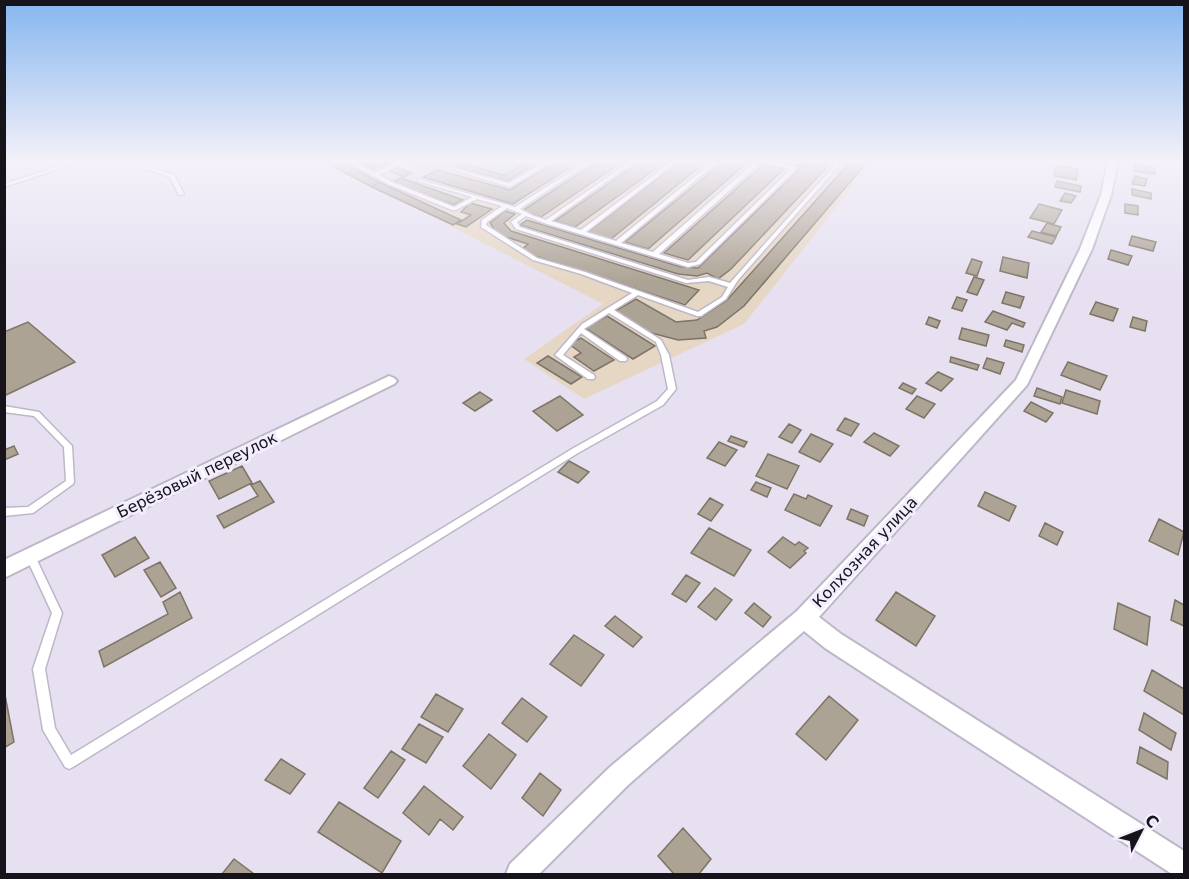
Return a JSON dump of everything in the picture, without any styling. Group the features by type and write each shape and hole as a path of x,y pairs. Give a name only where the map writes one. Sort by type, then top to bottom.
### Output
{"street":[{"name":"Колхозная улица","path":"520,874 619,776 804,618 1022,382 1086,249 1104,201"},
{"name":"Берёзовый переулок","path":"4,570 389,381"},
{"path":"804,618 833,641 1182,865"}],"lane":[{"path":"435,201 454,209 470,201"},
{"path":"487,201 546,222 688,265 698,263 761,201"},
{"path":"516,210 530,201"},
{"path":"546,222 576,201"},
{"path":"582,232 623,201"},
{"path":"617,243 668,201"},
{"path":"654,255 714,201"},
{"path":"506,206 484,221 483,226 535,259 699,315 724,298 806,201"},
{"path":"525,214 514,222 518,228 688,282 710,279 732,286"},
{"path":"591,377 559,355 580,329 637,293"},
{"path":"31,556 57,613 39,669 50,730 69,763 575,451 660,403 672,389 665,356 658,340 609,310"},
{"path":"580,329 623,359"},
{"path":"4,409 36,414 68,446 70,482 30,510 4,512"}],"shaded area":[{"path":"401,201 841,201 744,324 584,399 524,359 603,304"}],"building":[{"path":"402,201 420,201 461,220 453,225"},
{"path":"443,201 461,201 454,205"},
{"path":"537,201 565,201 541,217 522,211"},
{"path":"584,201 611,201 575,227 555,221"},
{"path":"628,201 658,201 611,239 588,232"},
{"path":"675,201 703,201 648,249 625,242"},
{"path":"722,201 750,201 688,260 664,253"},
{"path":"767,201 795,201 731,269 718,279 707,273 697,276 678,274 520,225 527,220 681,267 698,268"},
{"path":"815,201 834,201 744,306 717,327 704,331 706,338 678,340 648,332 615,311 636,299 676,322 697,320 727,300"},
{"path":"470,203 492,209 466,227 457,224 471,215 461,212"},
{"path":"1039,204 1062,210 1054,224 1030,218"},
{"path":"1125,204 1138,206 1138,215 1125,213"},
{"path":"505,211 515,214 504,223 511,231 699,290 685,305 520,251 528,244 503,236 496,232 490,223"},
{"path":"1047,223 1061,227 1056,236 1041,232"},
{"path":"1032,231 1056,237 1052,244 1028,237"},
{"path":"1132,236 1156,242 1153,251 1129,245"},
{"path":"1111,250 1132,256 1128,265 1108,259"},
{"path":"1003,257 1029,263 1027,278 1000,271"},
{"path":"972,259 982,262 977,276 966,273"},
{"path":"974,277 984,280 977,295 967,292"},
{"path":"1006,292 1024,297 1020,308 1002,303"},
{"path":"957,297 967,300 962,311 952,308"},
{"path":"1096,302 1118,309 1113,321 1090,314"},
{"path":"993,311 1025,323 1023,327 1012,323 1007,330 985,322"},
{"path":"607,316 655,346 633,359 585,328"},
{"path":"929,317 940,321 937,328 926,324"},
{"path":"1133,317 1147,321 1145,331 1130,327"},
{"path":"28,322 75,362 6,395 4,393 4,332"},
{"path":"962,328 989,335 986,346 959,339"},
{"path":"581,338 614,360 594,371 574,357 581,353 569,344"},
{"path":"1006,340 1024,345 1022,352 1004,346"},
{"path":"548,356 582,377 571,384 537,363"},
{"path":"951,357 979,365 977,370 950,362"},
{"path":"987,358 1004,363 1000,374 983,368"},
{"path":"1068,362 1107,376 1100,390 1061,375"},
{"path":"938,372 953,379 941,391 926,383"},
{"path":"903,383 916,389 912,394 899,388"},
{"path":"1037,388 1062,397 1060,404 1034,396"},
{"path":"1066,390 1100,401 1097,414 1062,403"},
{"path":"480,392 492,400 475,411 463,403"},
{"path":"560,396 583,415 557,431 533,411"},
{"path":"917,396 935,404 924,418 906,409"},
{"path":"1031,402 1053,413 1046,422 1024,411"},
{"path":"845,418 859,424 851,436 837,430"},
{"path":"789,424 801,430 792,443 779,437"},
{"path":"874,433 899,446 890,456 864,442"},
{"path":"811,434 833,444 820,462 799,452"},
{"path":"731,436 747,442 744,447 728,441"},
{"path":"719,442 737,450 725,466 707,458"},
{"path":"14,446 18,454 4,460 4,450"},
{"path":"768,454 799,466 787,489 756,476"},
{"path":"569,461 589,472 578,483 558,472"},
{"path":"242,466 252,483 219,499 209,481"},
{"path":"260,481 274,502 224,528 217,516 258,496 251,485"},
{"path":"756,482 771,488 767,497 751,490"},
{"path":"985,492 1016,506 1009,521 978,506"},
{"path":"794,494 806,499 808,495 832,506 820,526 785,510"},
{"path":"710,498 723,505 711,521 698,514"},
{"path":"851,509 868,516 864,526 847,519"},
{"path":"1159,519 1184,532 1178,555 1149,541"},
{"path":"1045,523 1063,532 1057,545 1039,536"},
{"path":"709,528 751,550 734,576 691,553"},
{"path":"135,537 149,558 115,577 102,555"},
{"path":"783,537 795,545 799,542 808,548 804,551 806,553 790,568 768,552"},
{"path":"160,562 176,588 161,597 144,570"},
{"path":"686,575 700,583 686,602 672,594"},
{"path":"715,588 732,600 716,620 698,607"},
{"path":"180,592 192,618 104,667 99,651 168,614 163,602"},
{"path":"896,592 935,616 916,646 876,620"},
{"path":"1175,600 1184,605 1184,626 1171,620"},
{"path":"754,603 771,617 763,627 745,613"},
{"path":"1118,603 1150,617 1147,645 1114,629"},
{"path":"615,616 642,637 633,647 605,626"},
{"path":"574,635 604,655 581,686 550,664"},
{"path":"1152,670 1184,689 1184,715 1144,691"},
{"path":"436,694 463,709 448,732 421,717"},
{"path":"4,696 14,742 4,748"},
{"path":"829,696 858,720 826,760 796,734"},
{"path":"522,698 547,717 527,742 502,723"},
{"path":"1144,713 1176,733 1171,750 1139,730"},
{"path":"419,724 443,737 426,763 402,749"},
{"path":"489,734 516,755 491,789 463,766"},
{"path":"1140,747 1168,762 1167,779 1137,763"},
{"path":"391,751 405,760 378,798 364,788"},
{"path":"281,759 305,774 290,794 265,780"},
{"path":"540,773 561,790 543,816 522,798"},
{"path":"424,786 463,817 453,830 440,819 429,835 403,813"},
{"path":"339,802 401,841 382,873 318,832"},
{"path":"683,828 711,859 699,874 674,874 658,856"},
{"path":"234,859 254,874 222,874"}]}
